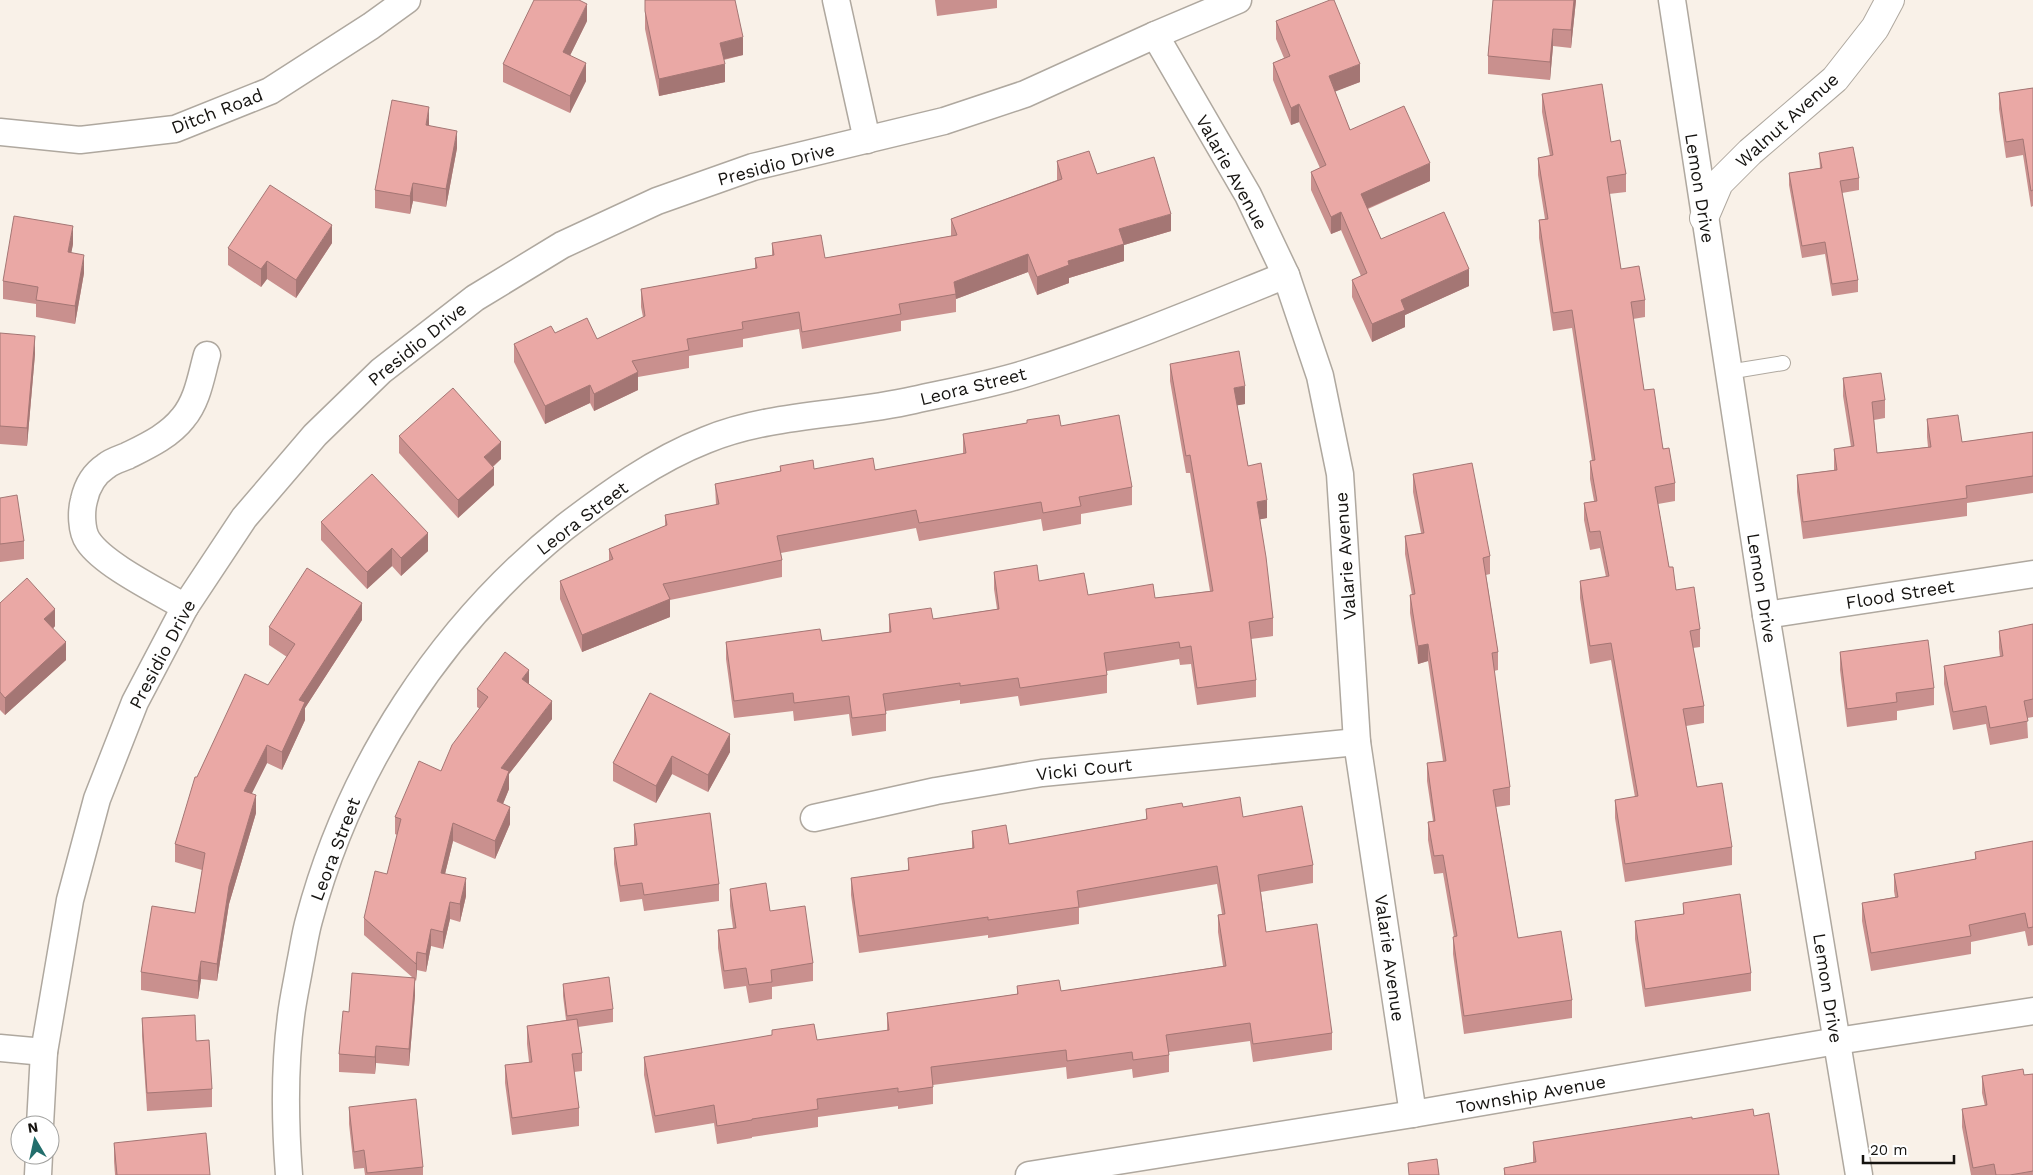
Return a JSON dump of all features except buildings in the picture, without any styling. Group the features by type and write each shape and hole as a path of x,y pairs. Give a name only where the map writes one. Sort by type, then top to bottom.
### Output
{"street":[{"name":"Ditch Road","path":"0,132 80,140 175,129 270,90 371,26 407,0"},
{"path":"836,0 866,140"},
{"name":"Presidio Drive","path":"41,1115 44,1052 70,900 97,799 135,702 185,607 244,518 314,435 381,371 475,298 562,245 657,200 753,167 944,121 1025,94 1154,35 1238,0"},
{"name":"Lemon Drive","path":"1672,0 1766,615 1859,1175"},
{"name":"Walnut Avenue","path":"1704,218 1719,183 1750,152 1835,79 1875,28 1890,0"},
{"name":"Valarie Avenue","path":"1154,35 1248,195 1286,275 1320,376 1340,474 1357,742 1413,1114"},
{"name":"Leora Street","path":"289,1175 285,1101 291,1017 309,921 338,833 381,742 436,658 490,595 533,553 593,505 664,460 707,439 765,422 908,402 1020,375 1126,340 1286,275"},
{"path":"185,607 104,558 86,540 82,506 86,490 94,476 107,465 147,446 172,431 184,418 195,400 208,355"},
{"name":"Flood Street","path":"1766,615 2033,574"},
{"name":"Vicki Court","path":"814,818 936,791 1042,772 1357,742"},
{"name":"Township Avenue","path":"1032,1175 1413,1114 1837,1041 2033,1011"},
{"path":"0,1048 44,1052"}],"lane":[{"path":"1728,372 1783,363"}]}
